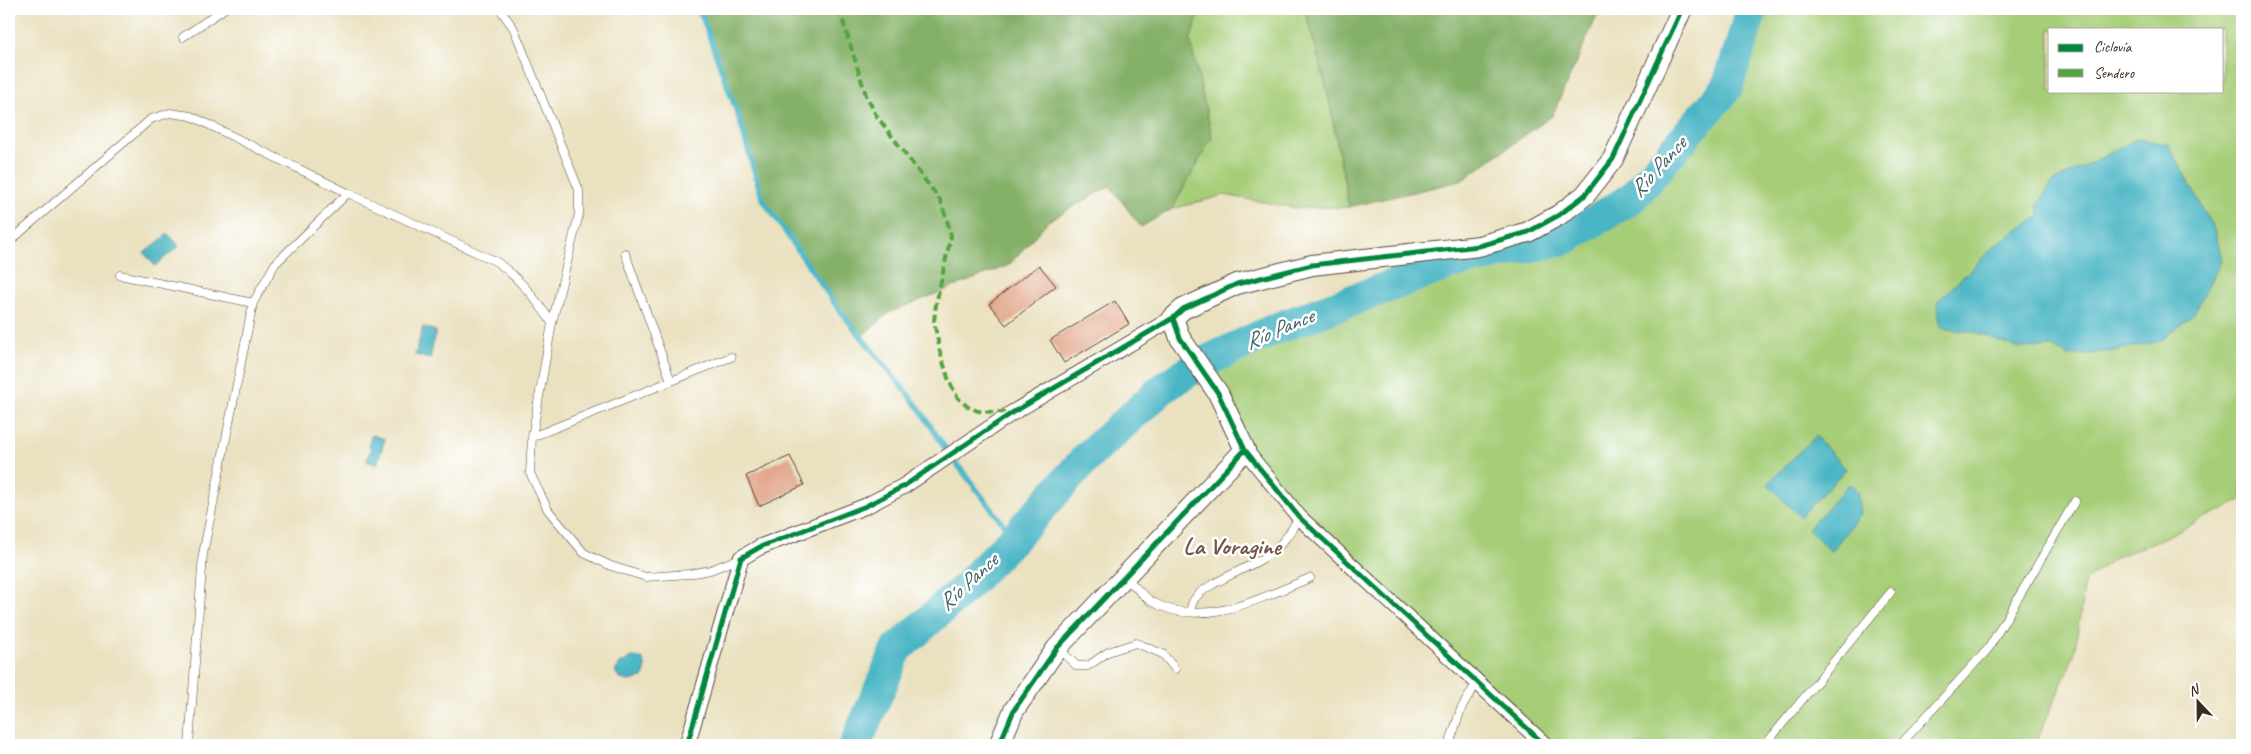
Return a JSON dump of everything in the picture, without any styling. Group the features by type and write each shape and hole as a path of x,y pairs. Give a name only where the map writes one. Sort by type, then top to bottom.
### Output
{"street":[{"path":"687,745 741,558 760,547 866,506 904,486 1012,413 1173,318 1183,309 1237,284 1312,265 1479,246 1528,232 1559,215 1585,195 1613,159 1682,9"},
{"path":"1173,318 1180,338 1218,393 1245,450 1300,517 1544,745"},
{"path":"998,745 1014,710 1057,648 1245,450"}],"lane":[{"path":"183,37 224,9"},
{"path":"500,9 514,29 579,190 579,214 552,323 532,437 530,473 548,510 584,552 611,566 646,577 689,574 710,570 741,558"},
{"path":"9,242 151,119 170,113 191,116 348,193 497,262 517,277 534,296 552,323"},
{"path":"189,745 203,554 253,303 275,264 348,193"},
{"path":"625,253 671,381"},
{"path":"120,275 253,303"},
{"path":"532,437 731,357"},
{"path":"1900,745 1988,649 2075,501"},
{"path":"1190,611 1194,599 1213,583 1243,570 1272,552 1288,538 1300,517"},
{"path":"1124,576 1151,600 1173,610 1209,613 1256,600 1310,578"},
{"path":"1765,745 1891,592"},
{"path":"1057,648 1077,666 1088,666 1108,652 1136,643 1163,654 1175,669"},
{"path":"1450,745 1461,709 1477,682"}],"green space":[{"path":"697,9 1201,9 1190,40 1212,137 1172,209 1141,227 1110,186 1048,221 1009,265 890,312 861,337 837,307 762,198 739,118 702,16"},
{"path":"1201,9 1305,9 1328,94 1349,207 1296,208 1224,195 1172,209 1212,137 1190,40"},
{"path":"1305,9 1600,9 1552,116 1461,181 1349,207 1328,94"},
{"path":"1752,9 2242,9 2242,500 2159,540 2114,558 2085,581 2074,655 2035,745 1545,745 1299,517 1245,450 1198,365 1275,329 1449,264 1565,239 1632,198 1727,88"}],"water":[{"path":"2137,139 2168,144 2215,231 2222,260 2193,315 2160,341 2113,351 2069,356 2052,347 2018,348 1978,333 1941,328 1937,302 1999,242 2040,216 2038,204 2052,183"},
{"path":"168,234 179,246 155,266 144,253"},
{"path":"423,327 436,331 430,359 415,355"},
{"path":"372,435 385,439 377,465 367,461 371,447 368,445"},
{"path":"1815,436 1846,469 1800,517 1768,484"},
{"path":"1848,485 1852,485 1857,492 1860,514 1831,552 1808,529"},
{"path":"632,657 642,658 646,667 643,678 629,681 620,679 615,671 620,664"}],"building":[{"path":"1039,265 1056,286 1006,325 989,304"},
{"path":"1115,301 1129,324 1064,363 1050,340"},
{"path":"790,456 804,485 759,506 746,476"}],"waterway":[{"path":"697,9 702,16 739,118 762,198 837,307 919,408 945,448"},
{"name":"Río Pance","path":"855,745 897,649 963,590 1014,538 1089,455 1162,389 1198,365 1275,329 1449,264 1565,239 1632,198 1727,88 1752,9"},
{"path":"957,464 1014,538"}],"marked path":[{"path":"839,9 866,95 876,115 940,200 947,220 951,236 934,321 940,352 949,381 958,398 968,407 978,411 1012,413"}],"cycle path":[{"path":"687,745 741,558 760,547 866,506 904,486 1012,413 1173,318 1183,309 1237,284 1312,265 1479,246 1528,232 1559,215 1585,195 1613,159 1682,9"},
{"path":"1173,318 1180,338 1218,393 1245,450 1299,517 1545,745"},
{"path":"999,745 1014,710 1057,648 1245,450"}],"district":[{"name":"La Voragine","path":"1232,546"}]}
